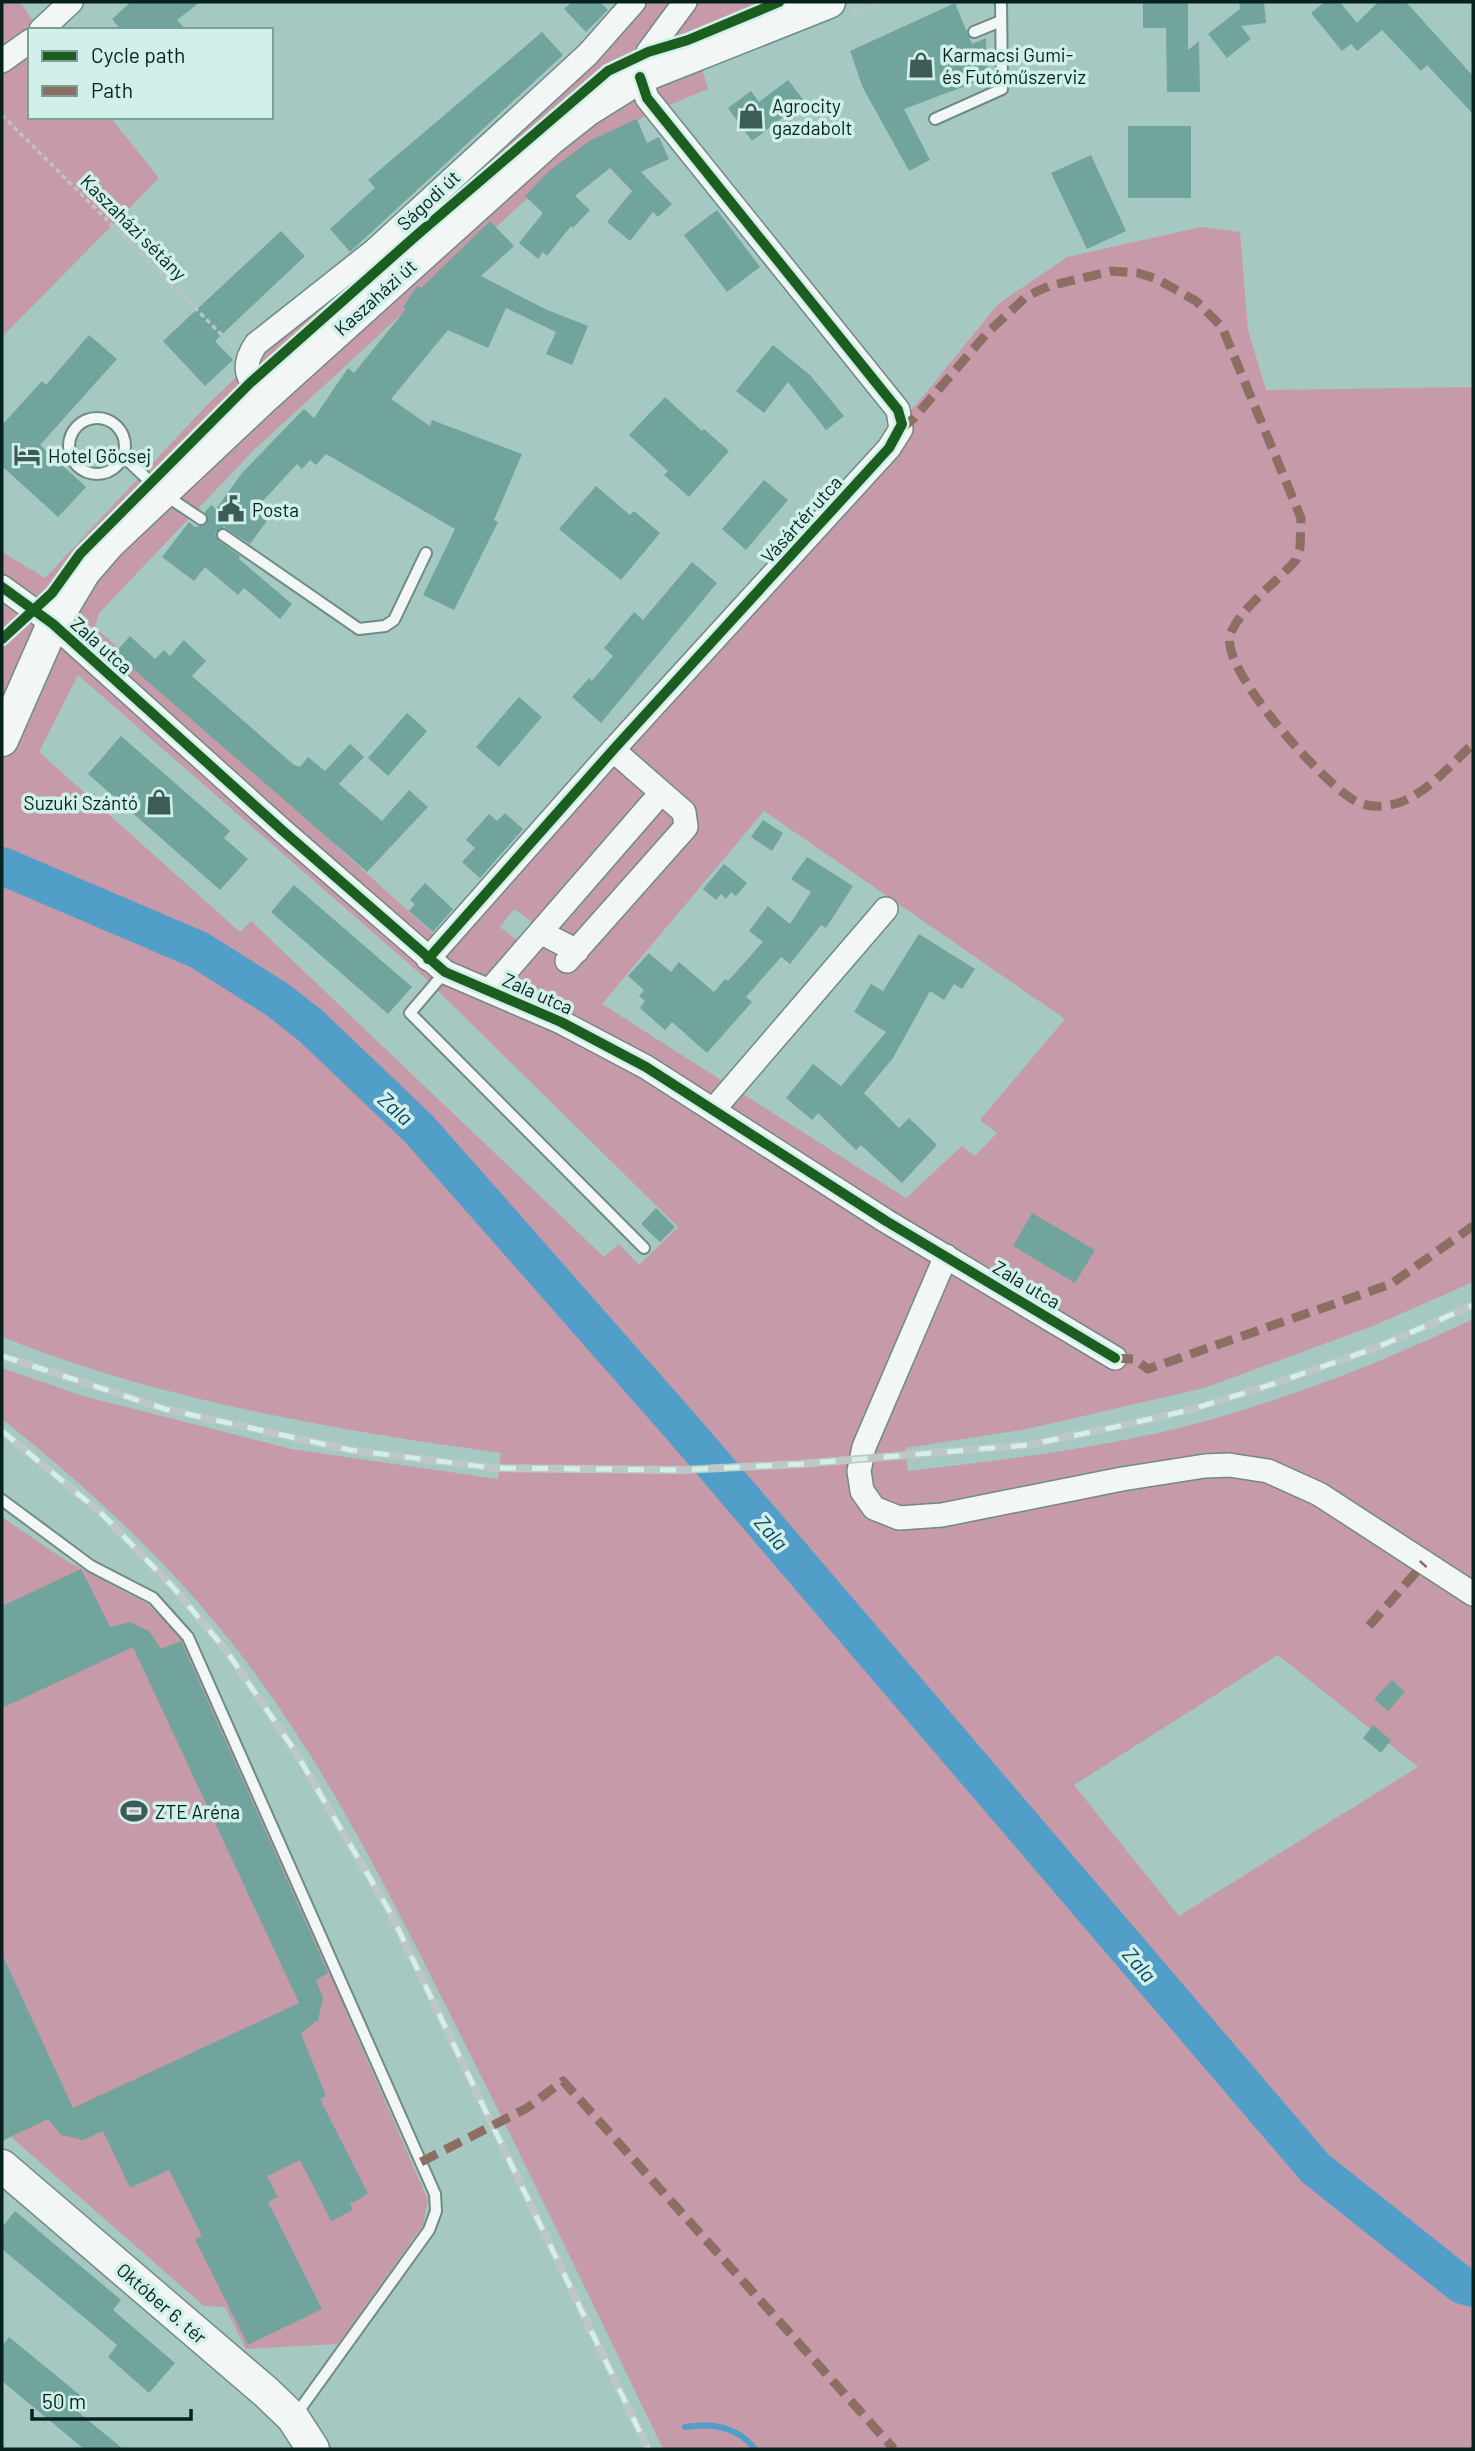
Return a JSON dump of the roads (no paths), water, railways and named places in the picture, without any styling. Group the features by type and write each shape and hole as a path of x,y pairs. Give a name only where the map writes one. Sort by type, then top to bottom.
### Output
{"street":[{"path":"43,28 71,2"},
{"name":"Ságodi út","path":"264,397 246,376 246,358 256,344 375,250 588,54 634,2"},
{"path":"640,77 657,36 685,2"},
{"name":"Kaszaházi út","path":"2,740 53,624 84,572 162,493 264,397 549,140 587,110 640,77 829,2"},
{"path":"2,61 28,42"},
{"name":"Vásártér utca","path":"436,965 613,750 889,448 902,424 898,410 647,98 640,77"},
{"name":"Zala utca","path":"2,587 53,624 436,965 572,1027 646,1067 946,1256 1115,1358"},
{"path":"540,932 572,956 686,827 684,812 613,750"},
{"name":"Zala utca","path":"489,990 662,793"},
{"path":"714,1109 886,909"},
{"path":"946,1256 864,1447 859,1480 862,1491 874,1508 899,1518 942,1516 1122,1479 1205,1466 1249,1467 1289,1478 1319,1494 1473,1594"},
{"name":"Október 6. tér","path":"2,2166 293,2418 313,2449"}],"lane":[{"path":"935,119 1002,89 1001,2"},
{"path":"974,32 1001,21"},
{"path":"123,456 112,471 93,475 77,466 71,458 69,440 79,424 87,420 105,420 113,424 124,438 123,456 162,493 201,519"},
{"path":"222,536 359,629 385,626 394,620 426,553"},
{"path":"436,965 410,1013 644,1248"},
{"path":"2,1500 91,1566 153,1598 188,1637 435,2194 436,2211 429,2230 293,2418"}],"waterway":[{"name":"Zala","path":"2,866 199,950 278,1000 311,1026 419,1129 684,1430 1315,2168 1462,2285 1473,2288"},
{"path":"685,2427 723,2428 740,2435 755,2449"}],"railway":[{"path":"2,1356 165,1409 350,1450 493,1468 683,1470 800,1464 1028,1445 1106,1429 1190,1410 1276,1383 1378,1347 1473,1305"},
{"path":"2,1431 100,1512 172,1586 225,1649 293,1748 390,1912 648,2449"}],"place":[{"name":"Karmacsi Gumi- és Futóműszerviz","path":"921,65"},
{"name":"Agrocity gazdabolt","path":"751,116"},
{"name":"Hotel Göcsej","path":"27,455"},
{"name":"Posta","path":"231,509"},
{"name":"Suzuki Szántó","path":"159,802"},
{"name":"ZTE Aréna","path":"134,1811"}]}
